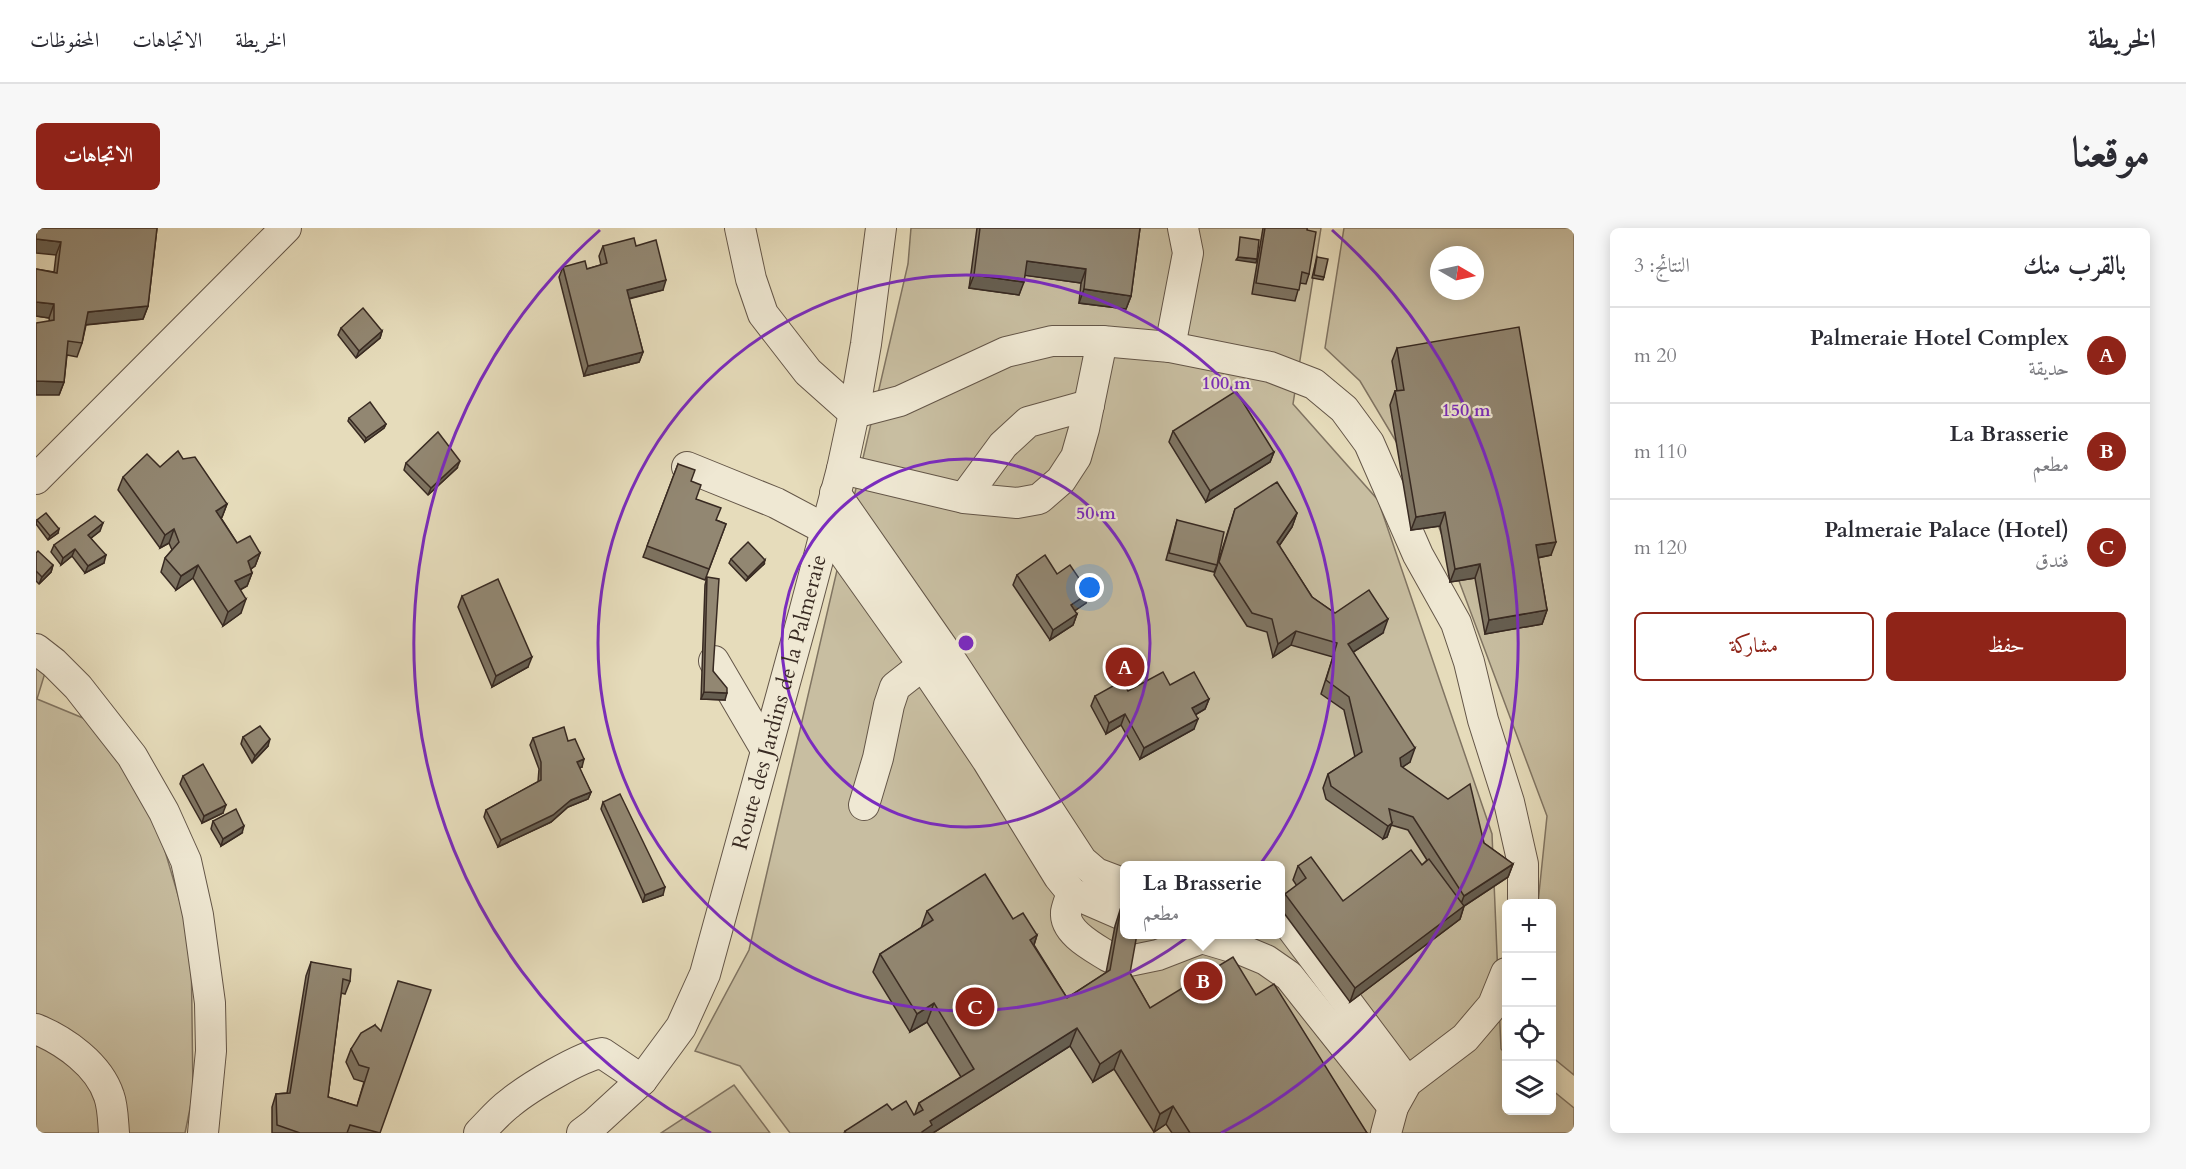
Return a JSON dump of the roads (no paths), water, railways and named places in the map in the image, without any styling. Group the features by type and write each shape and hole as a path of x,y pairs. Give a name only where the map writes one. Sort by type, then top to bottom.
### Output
{"street":[{"path":"36,479 286,228"},
{"path":"740,228 751,279 763,314 808,372 854,413 900,401 1006,352 1052,341 1102,341 1170,347 1270,367 1314,384 1344,409 1369,443 1418,555 1456,623 1463,642 1483,720 1509,802 1523,864 1523,899"},
{"name":"Route des Jardins de la Palmeraie","path":"582,1133 642,1080 681,1027 705,974 838,481 854,413 866,344 881,228"},
{"path":"1170,347 1188,253 1183,228"},
{"path":"838,481 1017,503 1039,499 1061,480 1076,457 1102,341"},
{"path":"964,498 1003,445 1028,422 1089,405"},
{"path":"687,467 776,503 826,530 934,658"},
{"path":"838,481 934,658 997,753 1082,861 1096,873 1120,882"},
{"path":"36,649 78,687 132,756 164,812 186,861 198,915 210,1003 211,1051 203,1133"},
{"path":"864,805 878,758 888,705 895,687 934,658"},
{"path":"714,662 766,750"},
{"path":"997,753 1059,877 1072,893 1120,914"},
{"path":"1072,893 1066,914 1069,923 1080,937 1119,959 1158,955 1189,939"},
{"path":"1285,923 1290,926 1395,1107"},
{"path":"1205,939 1266,960 1288,976 1395,1107"},
{"path":"1395,1107 1465,1038 1493,1005 1502,983"},
{"path":"36,1029 53,1036 93,1067 110,1096 114,1133"},
{"path":"480,1133 510,1103 591,1054 602,1053 642,1080"}],"place":[{"name":"Palmeraie Hotel Complex","path":"1125,667"},
{"name":"La Brasserie","path":"1203,981"},
{"name":"(Hotel) Palmeraie Palace","path":"975,1007"}]}
